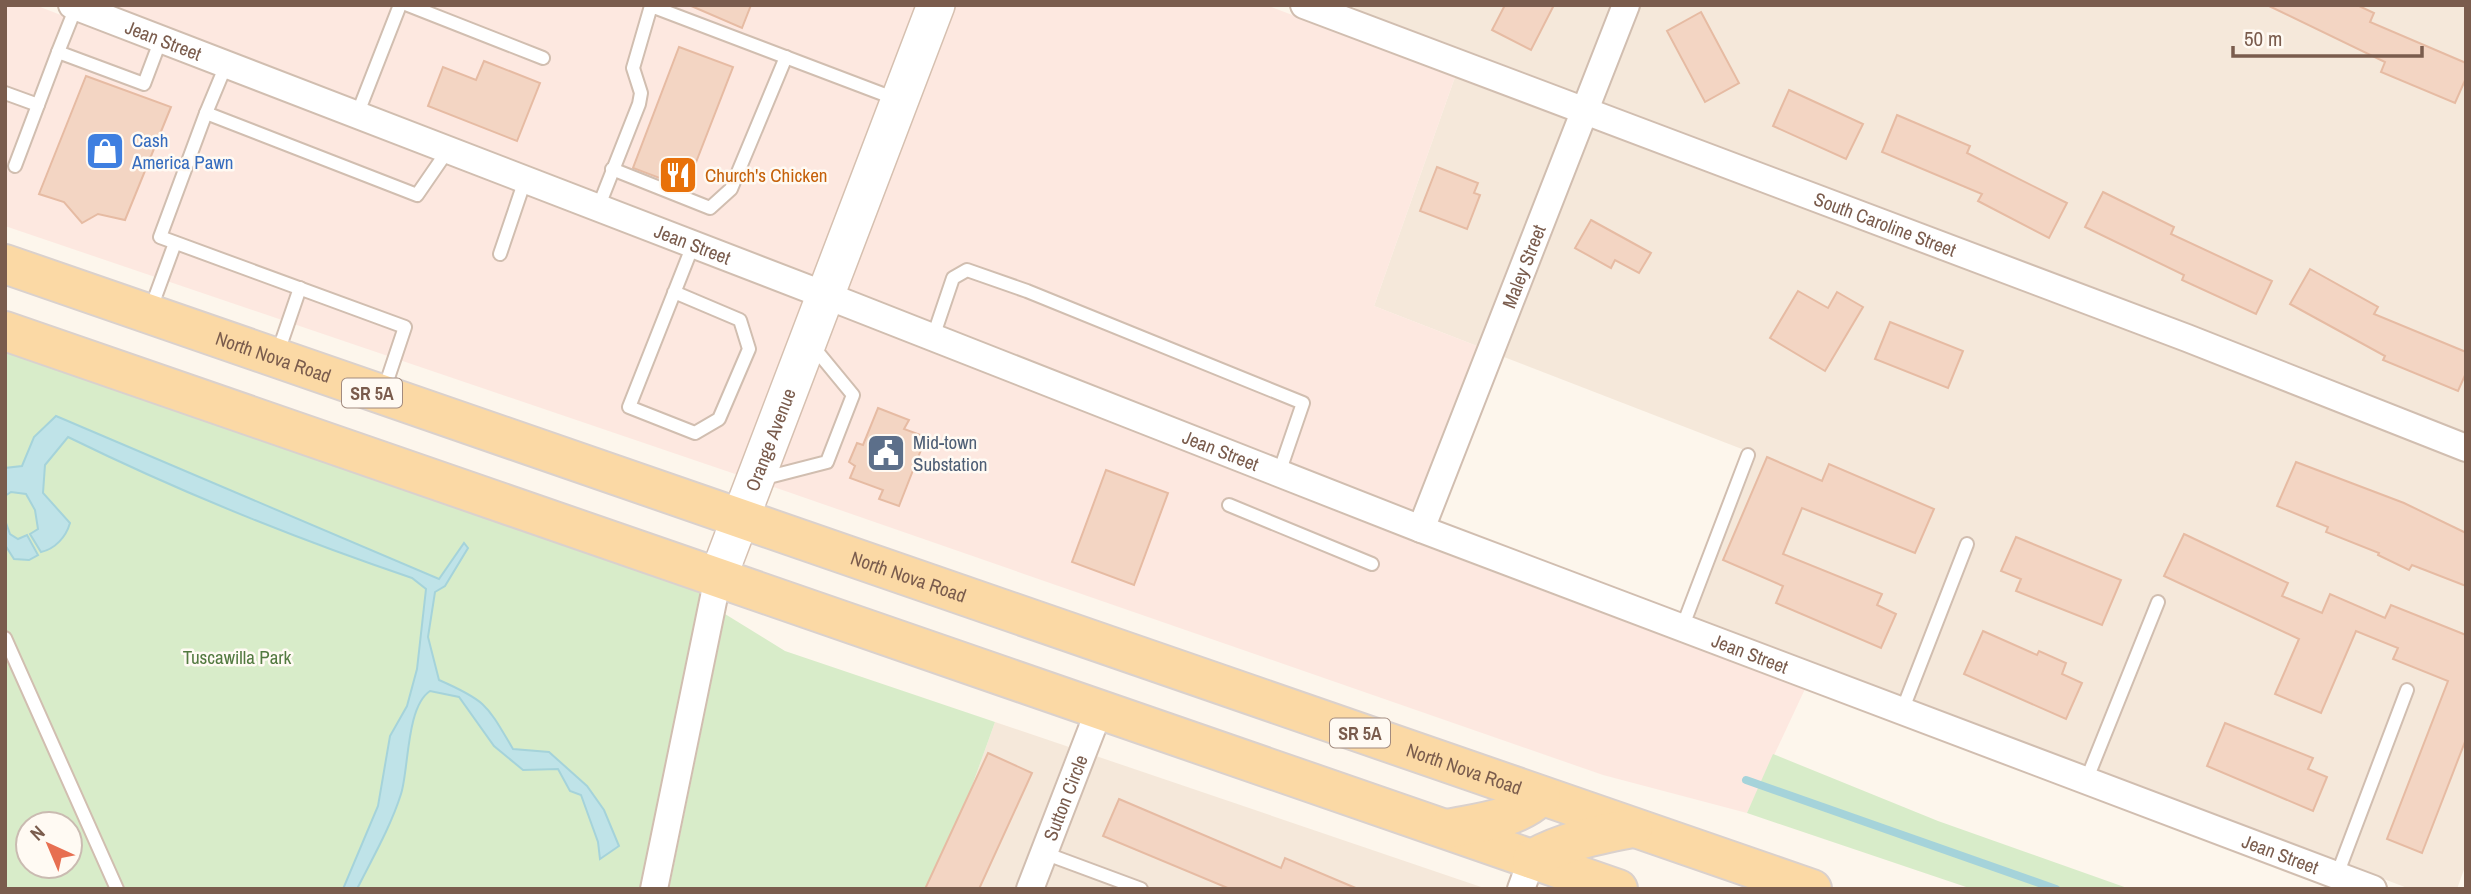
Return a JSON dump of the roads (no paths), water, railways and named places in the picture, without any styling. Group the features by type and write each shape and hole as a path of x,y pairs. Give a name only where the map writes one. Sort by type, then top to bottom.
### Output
{"main road":[{"name":"North Nova Road","path":"5,264 382,397 1812,889"},
{"path":"5,331 1447,829 1527,874 1618,889"},
{"path":"1447,829 1507,817 1527,809 1541,796"},
{"path":"1527,874 1553,847 1578,839 1635,828"}],"street":[{"name":"Orange Avenue","path":"654,889 718,577 936,5"},
{"name":"South Caroline Street","path":"1304,5 2187,338 2466,447"},
{"name":"Maley Street","path":"1421,529 1626,5"},
{"name":"Jean Street","path":"73,6 933,337 1421,529 2373,889"},
{"name":"Sutton Circle","path":"1030,889 1100,708"}],"lane":[{"path":"357,115 400,5"},
{"path":"408,5 544,58"},
{"path":"15,166 73,6"},
{"path":"598,208 639,104 641,93 633,68 652,6 900,101"},
{"path":"58,52 144,84 161,39"},
{"path":"612,169 710,208 731,189 786,57"},
{"path":"226,65 160,237 405,327 382,397"},
{"path":"5,93 38,105"},
{"path":"206,113 417,195 448,150"},
{"path":"500,254 526,180"},
{"path":"149,314 175,243"},
{"path":"674,292 740,320 748,349 719,419 695,433 629,407 674,292 693,244"},
{"path":"933,337 953,278 967,270 1027,291 1303,403 1279,473"},
{"path":"275,358 300,288"},
{"path":"754,481 827,462 853,394 808,340"},
{"path":"1682,628 1748,455"},
{"path":"1229,505 1372,564"},
{"path":"1902,711 1966,544"},
{"path":"2086,781 2158,602"},
{"path":"5,638 117,889"},
{"path":"2337,875 2407,690"},
{"path":"1044,853 1141,889"}],"water":[{"path":"56,416 439,579 464,543 468,548 445,586 435,592 428,637 439,680 477,699 491,713 513,749 549,752 587,786 604,810 619,846 600,859 598,842 581,795 570,791 558,769 523,770 494,746 459,697 430,691 416,710 404,783 392,818 357,889 343,889 378,806 390,736 407,706 417,669 426,589 412,578 238,513 152,477 68,437 45,465 43,493 70,523 59,542 41,552 30,534 38,529 35,510 26,494 11,492 5,496 5,468 22,466 34,437"},
{"path":"5,520 10,534 18,539 27,535 38,555 29,560 14,559 5,545"}],"waterway":[{"path":"1746,780 2056,889"}],"place":[{"name":"Cash America Pawn","path":"105,151"},
{"name":"Church's Chicken","path":"678,175"},
{"name":"Mid-town Substation","path":"886,453"}],"park label":[{"name":"Tuscawilla Park","path":"237,657"}]}
